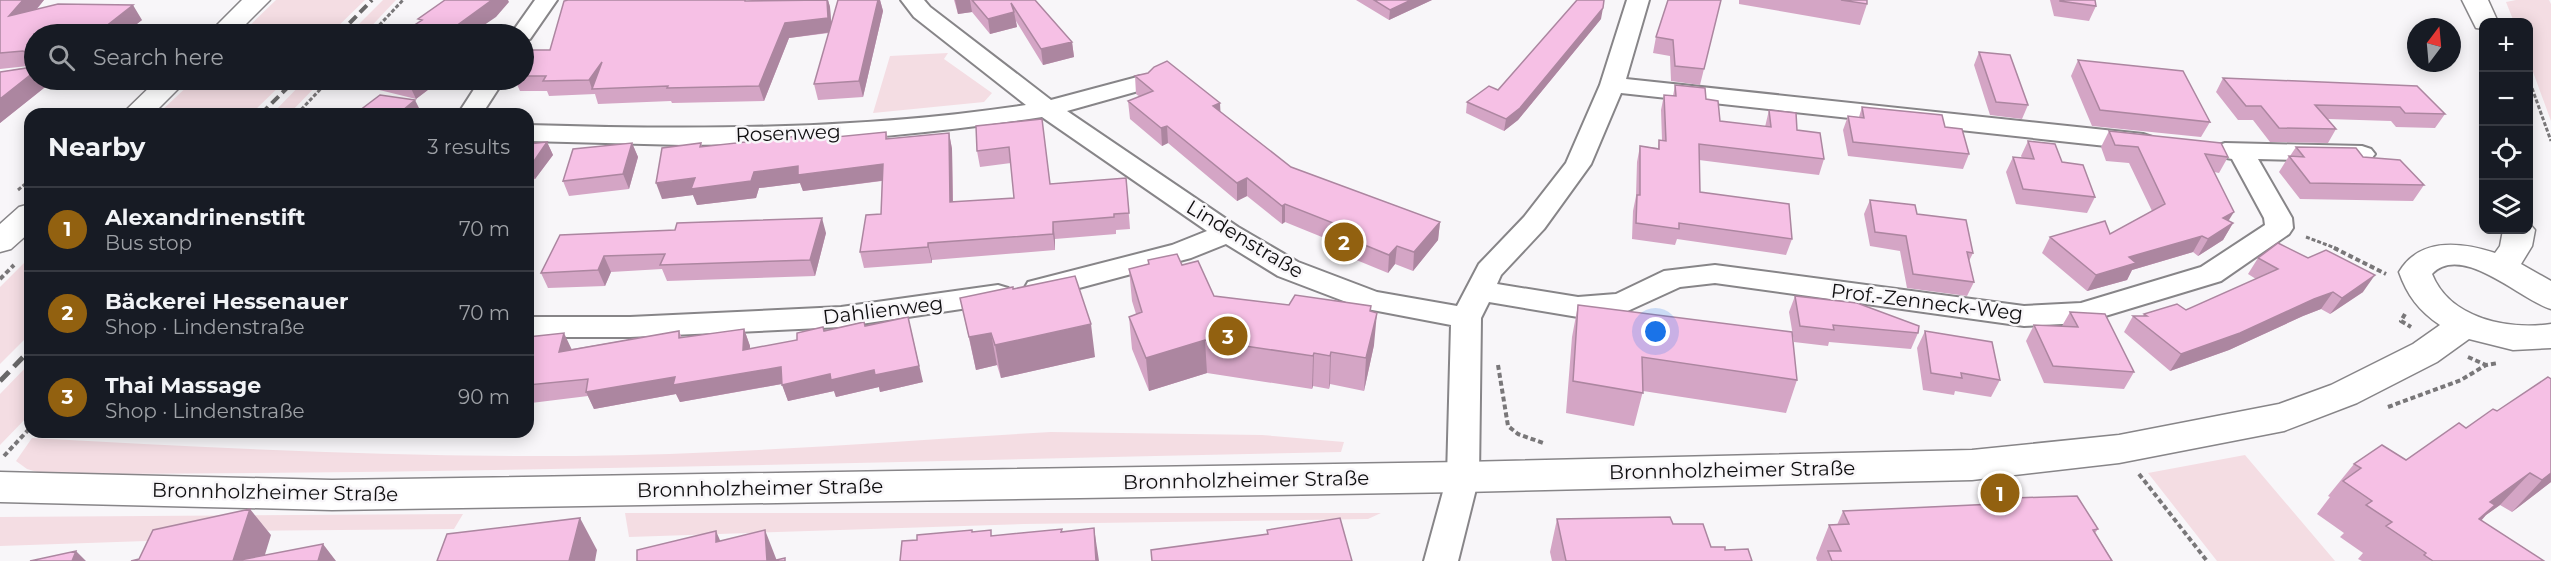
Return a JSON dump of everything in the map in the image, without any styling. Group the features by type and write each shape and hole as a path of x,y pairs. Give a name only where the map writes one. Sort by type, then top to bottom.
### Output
{"street":[{"path":"231,24 257,0"},
{"path":"529,24 546,0"},
{"name":"Lindenstraße","path":"912,0 922,12 1047,109 1228,233 1288,269 1372,301 1466,318"},
{"path":"1441,561 1463,477 1466,318 1489,271 1534,223 1578,164 1612,85 1638,0"},
{"path":"2475,0 2483,18"},
{"path":"1047,109 1141,83"},
{"path":"1612,85 2171,145"},
{"path":"142,108 161,90"},
{"path":"474,108 486,90"},
{"name":"Rosenweg","path":"534,133 685,137 835,132 955,123 1047,109"},
{"path":"2206,149 2241,152 2362,154"},
{"path":"2241,152 2278,218 2279,228"},
{"path":"0,242 24,220"},
{"name":"Prof.-Zenneck-Weg","path":"1478,290 1578,307 1600,306 1622,304 1674,278 1715,274 2024,316 2082,313 2211,274 2279,228"},
{"name":"Dahlienweg","path":"534,327 630,327 853,315 1034,290 1181,252 1228,233"},
{"path":"2503,267 2516,246 2518,234"},
{"path":"2551,298 2540,287 2503,267 2472,258 2450,255 2432,257 2420,263 2415,272 2417,284 2427,298 2444,312 2453,333 2491,333 2516,339 2538,339 2551,336"},
{"name":"Bronnholzheimer Straße","path":"0,487 332,495 1463,477 1972,465 2120,449 2284,417 2344,394 2453,333"}],"path":[{"path":"380,24 403,0"},
{"path":"2533,89 2551,141"},
{"path":"303,108 320,90"},
{"path":"2279,228 2343,251 2383,272 2391,279"},
{"path":"2409,306 2401,321 2453,333 2486,365"},
{"path":"1496,355 1508,426 1518,434 1551,446"},
{"path":"0,461 24,435"},
{"path":"2120,449 2207,561"}],"shaded area":[{"path":"276,0 365,0 340,24 251,24"},
{"path":"383,0 396,0 373,24 359,24"},
{"path":"2549,0 2551,4 2551,121 2533,72 2533,18 2512,18 2506,2"},
{"path":"948,53 944,59 992,93 984,102 873,113 890,56"},
{"path":"183,90 276,90 257,108 164,108"},
{"path":"295,90 312,90 295,108 278,108"},
{"path":"24,263 24,340 0,364 0,287"},
{"path":"24,369 24,420 0,445 0,394"},
{"path":"1051,432 1262,435 1344,442 1341,452 369,472 44,474 27,469 16,461 32,438 371,453 575,456 753,450"},
{"path":"2245,455 2335,561 2217,561 2148,473"},
{"path":"625,513 1381,513 1368,519 1024,524 629,537"},
{"path":"463,514 454,529 208,531 146,541 0,546 0,517"}],"building":[{"path":"0,0 23,0 9,16 58,4 133,5 109,24 24,24 24,52 0,53"},
{"path":"445,0 492,0 459,24 416,24 422,20 418,19"},
{"path":"827,0 828,18 785,23 759,86 592,89 602,62 589,80 543,81 546,76 534,76 534,50 550,50 564,1"},
{"path":"838,0 878,0 859,81 814,84"},
{"path":"972,0 1035,0 1072,42 1041,49 1011,3 1014,12 988,19"},
{"path":"1374,0 1411,0 1390,10"},
{"path":"1577,0 1604,0 1603,8 1520,108 1506,119 1467,102 1489,86 1498,90"},
{"path":"1668,0 1721,0 1704,69 1675,66 1673,40 1656,37"},
{"path":"1841,0 1867,0 1867,4"},
{"path":"2095,0 2096,6 2060,1"},
{"path":"1979,52 2010,55 2028,105 1996,102"},
{"path":"2078,60 2183,71 2210,122 2100,110"},
{"path":"1167,61 1220,103 1213,106 1291,167 1440,222 1414,252 1397,246 1389,255 1350,239 1356,232 1285,204 1282,206 1247,178 1237,183 1167,126 1161,128 1128,101 1153,91 1135,76 1148,73 1154,67"},
{"path":"24,68 24,80 0,99 0,72"},
{"path":"2223,78 2417,86 2445,114 2405,113 2400,107 2315,105 2336,129 2279,128 2261,106 2246,106"},
{"path":"1675,85 1705,88 1706,99 1718,101 1720,121 1771,127 1769,110 1796,113 1797,130 1820,133 1824,159 1699,144 1700,192 1789,204 1792,239 1679,223 1679,229 1636,223 1637,195 1640,195 1640,146 1659,149 1659,140 1666,141 1664,95 1676,96"},
{"path":"380,95 415,100 406,108 363,108"},
{"path":"1862,107 1942,115 1945,127 1962,129 1969,154 1853,142 1848,116 1864,118"},
{"path":"1042,119 1050,184 1126,178 1129,213 1114,214 1114,217 1053,222 1053,234 928,243 928,247 860,252 866,215 881,214 883,164 798,175 798,166 754,172 751,181 691,189 695,178 656,183 662,148 701,143 700,147 826,133 826,138 886,132 886,139 949,133 950,202 1014,198 1009,147 977,151 976,126"},
{"path":"2109,131 2221,143 2228,157 2205,154 2234,212 2223,218 2233,223 2208,239 2202,236 2129,257 2136,263 2096,275 2050,237 2105,221 2110,234 2165,204 2138,147 2115,145"},
{"path":"2028,141 2055,144 2062,162 2083,165 2095,197 2023,189 2013,157 2034,159"},
{"path":"547,142 534,161 534,143"},
{"path":"632,143 623,174 563,181 573,149"},
{"path":"2296,147 2356,148 2363,157 2400,160 2424,185 2310,183 2289,156 2304,157"},
{"path":"1870,200 1915,205 1917,214 1966,220 1973,253 1967,252 1974,282 1913,274 1906,236 1875,232"},
{"path":"822,218 810,260 660,265 665,254 604,256 598,270 541,273 560,235 675,230 677,223"},
{"path":"2278,243 2308,258 2326,250 2375,275 2342,298 2333,292 2240,333 2181,354 2133,316 2147,316 2144,314 2177,304 2186,310 2278,269 2258,258"},
{"path":"1177,254 1182,265 1198,261 1214,296 1289,305 1295,295 1371,306 1370,311 1377,313 1366,358 1331,352 1330,356 1314,353 1313,356 1205,340 1146,358 1129,317 1142,312 1129,269 1149,264 1148,260"},
{"path":"1075,276 1091,324 995,345 991,333 969,337 960,298"},
{"path":"1795,296 1857,303 1919,326 1918,333 1833,325 1834,330 1800,326"},
{"path":"1578,305 1792,332 1797,380 1642,357 1643,393 1573,381"},
{"path":"2070,312 2105,314 2134,372 2053,366 2034,325 2078,327"},
{"path":"908,317 919,366 875,375 874,370 831,380 830,374 782,385 781,367 673,385 675,377 586,392 588,379 534,384 534,336 564,333 559,352 679,331 679,338 744,329 743,350 797,340 797,333 823,327 824,331 864,322 865,326"},
{"path":"1925,331 1992,342 2000,380 1961,373 1962,378 1931,373"},
{"path":"2548,377 2551,379 2551,473 2542,480 2530,473 2490,502 2495,505 2479,519 2544,561 2433,561 2424,555 2426,553 2386,526 2392,522 2366,505 2372,501 2343,481 2361,468 2354,464 2382,445 2406,460 2459,423 2466,428 2493,409 2497,411"},
{"path":"2077,496 2098,529 2093,530 2112,561 1832,561 1828,551 1841,551 1829,525 1849,524 1843,511 2016,503 2013,498"},
{"path":"250,509 233,561 131,561 139,559 153,530"},
{"path":"1670,517 1673,524 1703,524 1711,547 1725,547 1725,550 1748,549 1752,561 1566,561 1557,519"},
{"path":"580,518 569,561 437,561 447,534"},
{"path":"1340,518 1352,561 1152,561 1151,550 1268,534 1267,530"},
{"path":"1094,528 1096,561 900,561 902,541 917,540 917,535 991,530 991,536"},
{"path":"765,530 767,561 637,561 637,550 716,531 716,542"},
{"path":"323,544 318,561 235,561"},
{"path":"76,551 72,561 30,561"}],"railway":[{"path":"349,24 372,0"},
{"path":"267,108 285,90"},
{"path":"0,381 24,356"}],"place":[{"name":"Bäckerei Hessenauer","path":"1344,242"},
{"name":"Thai Massage","path":"1228,336"},
{"name":"Alexandrinenstift","path":"2000,493"}]}
